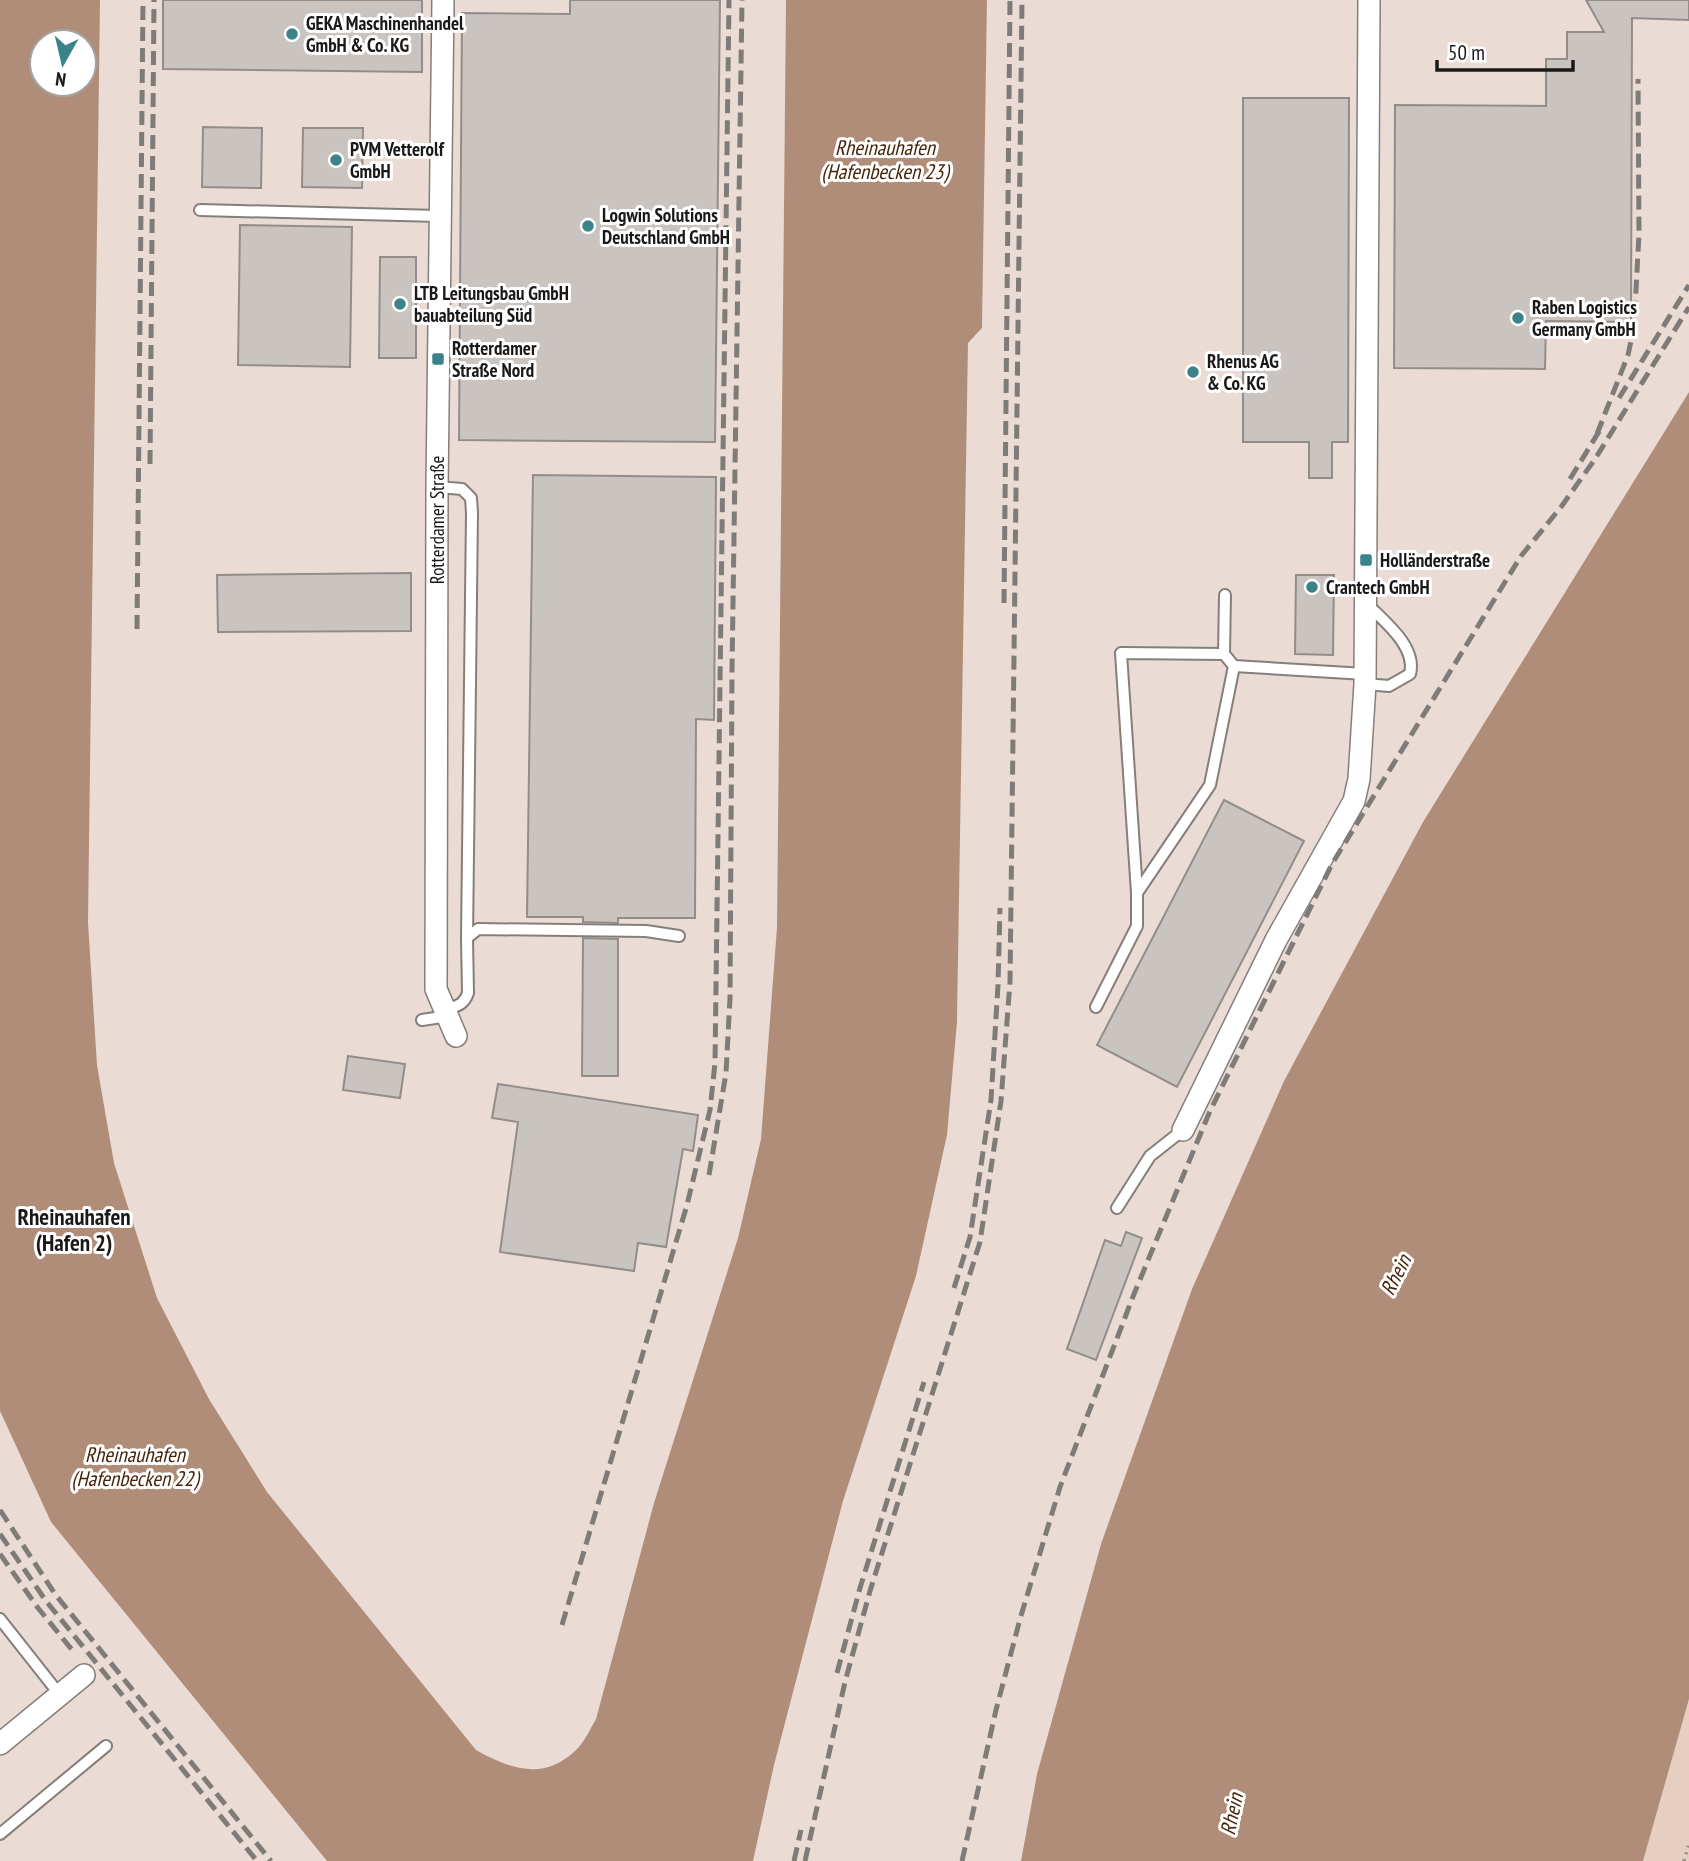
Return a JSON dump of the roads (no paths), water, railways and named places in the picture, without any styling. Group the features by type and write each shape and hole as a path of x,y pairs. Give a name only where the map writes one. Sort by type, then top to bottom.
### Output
{"street":[{"name":"Rotterdamer Straße","path":"443,0 437,486 436,989 450,1021"},
{"path":"1183,1130 1276,940 1354,802 1359,779 1366,602 1369,0"},
{"path":"0,1744 84,1675"}],"lane":[{"path":"200,210 439,216"},
{"path":"422,1020 450,1021 466,1000 468,993 472,513 471,498 462,489 437,486"},
{"path":"1225,595 1223,654 1234,666 1365,679 1389,686 1410,674 1412,666 1408,651 1366,602"},
{"path":"1096,1007 1137,926 1138,893 1121,653 1223,654"},
{"path":"1138,893 1210,785 1234,666"},
{"path":"467,938 478,929 646,931 679,936"},
{"path":"1117,1208 1150,1156 1183,1130"},
{"path":"0,1619 60,1695"},
{"path":"0,1834 106,1746"}],"water":[{"path":"0,0 100,0 88,922 97,1065 114,1163 157,1298 209,1399 267,1492 476,1750 514,1767 539,1769 563,1760 575,1751 596,1719 654,1503 738,1238 761,1139 777,927 786,0 987,0 982,328 968,343 957,1022 947,1135 916,1276 843,1501 774,1765 753,1861 327,1861 51,1522 0,1411"},
{"name":"Rhein","path":"1689,392 1689,1699 1643,1861 1021,1861 1037,1774 1101,1544 1192,1289 1284,1081 1423,822"}],"railway":[{"path":"137,629 143,0"},
{"path":"150,464 154,0"},
{"path":"562,1625 687,1205 710,1110 715,1063 729,0"},
{"path":"709,1175 726,1073 730,998 742,0"},
{"path":"1004,603 1010,0"},
{"path":"805,1861 845,1682 870,1591 980,1242 1001,1101 1010,982 1022,0"},
{"path":"1597,434 1628,355 1634,327 1639,234 1638,79"},
{"path":"1619,398 1689,285"},
{"path":"962,1861 996,1710 1060,1487 1134,1294 1210,1111 1332,864 1521,556 1595,459 1689,307"},
{"path":"1570,479 1603,425"},
{"path":"954,1288 970,1237 991,1100 1000,908"},
{"path":"837,1673 860,1588 924,1382"},
{"path":"0,1510 55,1594 271,1861"},
{"path":"0,1534 46,1601 257,1861"},
{"path":"0,1554 38,1608 73,1651"},
{"path":"794,1861 801,1830"}],"place":[{"name":"GEKA Maschinenhandel GmbH & Co. KG","path":"292,34"},
{"name":"PVM Vetterolf GmbH","path":"336,160"},
{"name":"Logwin Solutions Deutschland GmbH","path":"588,226"},
{"name":"LTB Leitungsbau GmbH bauabteilung Süd","path":"400,304"},
{"name":"Raben Logistics Germany GmbH","path":"1518,318"},
{"name":"Rotterdamer Straße Nord","path":"438,359"},
{"name":"Rhenus AG & Co. KG","path":"1193,372"},
{"name":"Holländerstraße","path":"1366,560"},
{"name":"Crantech GmbH","path":"1312,587"}],"district":[{"name":"Rheinauhafen (Hafen 2)","path":"74,1230"}],"water label":[{"name":"Rheinauhafen (Hafenbecken 23)","path":"885,160"},
{"name":"Rheinauhafen (Hafenbecken 22)","path":"135,1467"}]}
